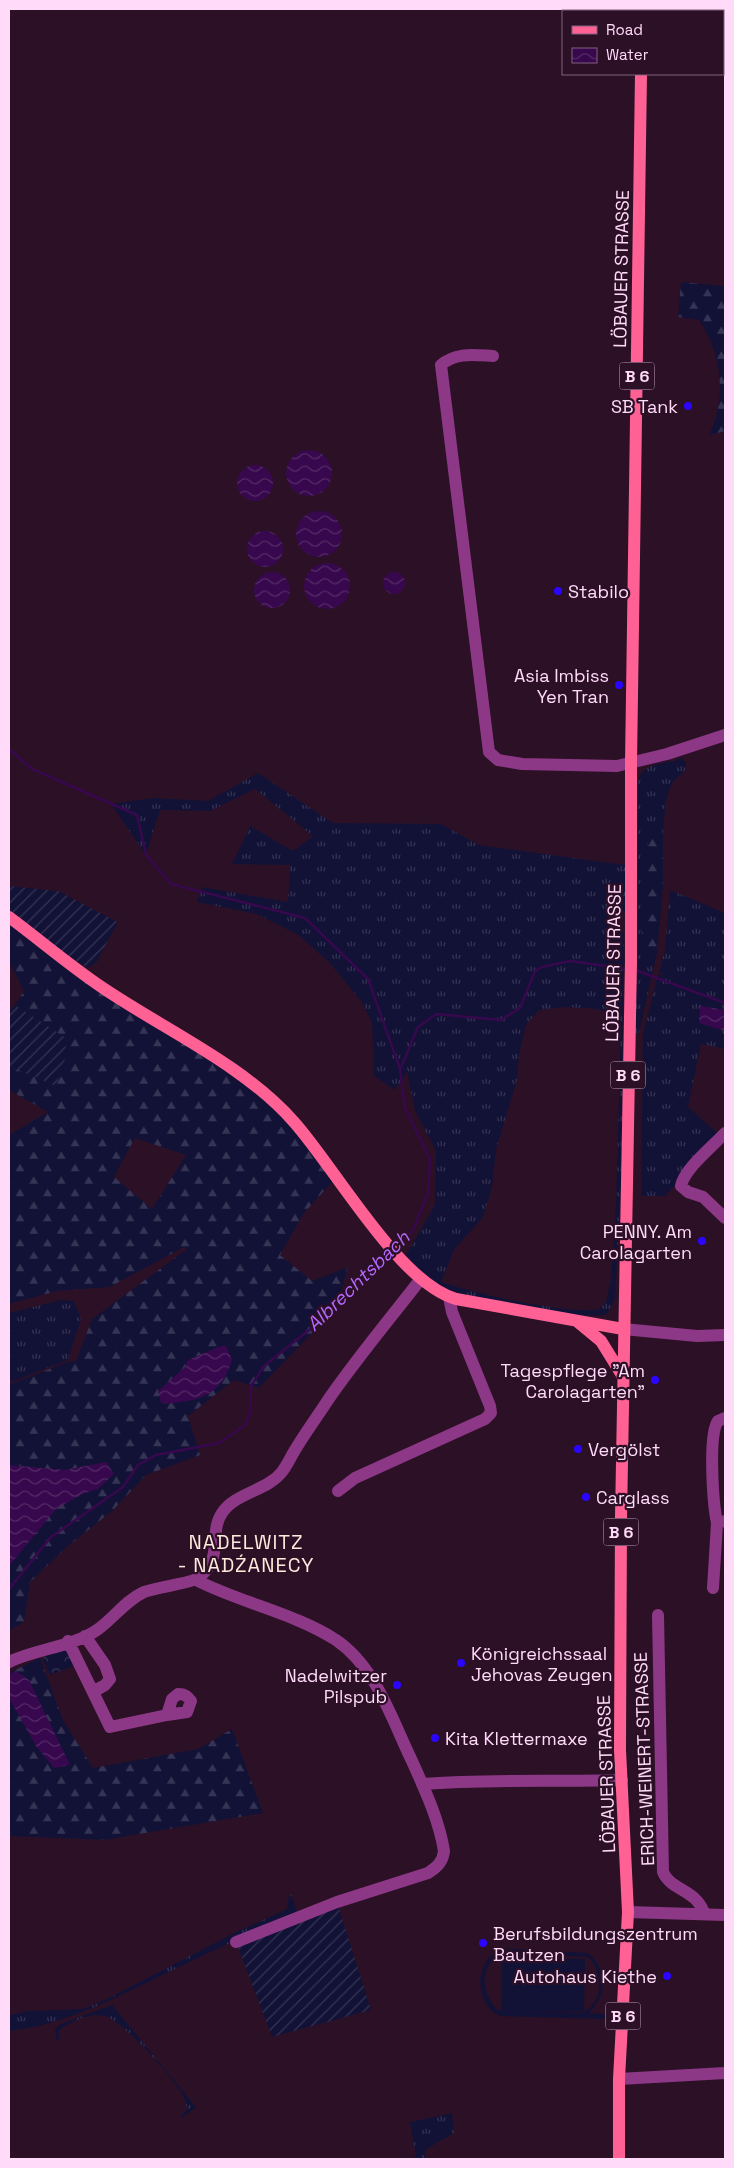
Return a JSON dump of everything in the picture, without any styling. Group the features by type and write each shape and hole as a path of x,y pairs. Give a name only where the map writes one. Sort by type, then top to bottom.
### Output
{"main road":[{"name":"LÖBAUER STRASSE","path":"628,1912 620,1700 622,1376 631,962 631,764 642,75"},
{"path":"9,917 102,987 240,1074 271,1098 294,1122 399,1258 420,1280 449,1297 578,1322 623,1328"},
{"path":"578,1322 601,1341 622,1376"},
{"name":"B 6","path":"619,2159 620,2079 628,1912"}],"street":[{"path":"493,356 450,357 441,365 488,752 498,760 522,764 631,764 725,735"},
{"path":"725,1134 682,1179 681,1186 688,1192 702,1197 725,1218"},
{"path":"196,1580 206,1572 212,1562 222,1514 238,1500 267,1484 281,1473 328,1400 369,1344 420,1280"},
{"path":"338,1491 355,1478 485,1419 491,1413 490,1406 452,1312 449,1297"},
{"path":"623,1328 697,1336 725,1335"},
{"path":"713,1588 721,1522 714,1508 713,1434 718,1421 725,1418"},
{"path":"9,1662 85,1636 98,1629 123,1605 143,1592 167,1584 196,1580 319,1630 349,1652 365,1670 383,1700 422,1784 444,1851 443,1859 436,1868 428,1873 306,1914 236,1942"},
{"name":"ERICH-WEINERT-STRASSE","path":"658,1615 663,1872 666,1879 696,1897 704,1913"},
{"path":"85,1636 105,1665 110,1679 105,1685 93,1692"},
{"path":"68,1642 110,1726 167,1715"},
{"path":"422,1784 455,1781 539,1782 622,1780"},
{"path":"628,1912 725,1915"},
{"path":"620,2079 725,2072"}],"green space":[{"path":"681,282 725,286 725,431 709,435 715,421 720,391 717,361 707,333 699,320 678,317"},
{"path":"680,758 686,762 686,767 684,772 674,780 669,789 663,835 649,835 641,953 657,953 639,1033 633,1033 638,781 647,769"},
{"path":"258,773 333,823 441,824 479,845 625,865 625,912 614,908 611,928 624,932 621,1184 615,1299 607,1314 594,1316 550,1312 472,1297 439,1286 421,1272 406,1255 435,1205 436,1151 415,1111 407,1072 395,1090 374,1076 372,1023 361,1001 329,962 297,934 256,914 197,902 202,887 288,902 290,865 232,864 250,826 293,851 313,836 255,789 210,811 160,810 146,855 111,804 153,798 208,801","holes":["565,1007 596,1009 610,1013 621,1023 616,1202 611,1278 606,1302 598,1310 541,1305 497,1297 441,1282 454,1250 483,1217 492,1187 496,1150 517,1080 519,1054 526,1025 539,1010"]},
{"path":"648,835 663,835 663,887 657,953 640,954"},
{"path":"9,886 58,891 118,922 96,963 87,968 55,947 9,911"},
{"path":"670,890 725,913 725,1049 701,1044 688,1107 722,1137 665,1196 641,1196 643,1034 658,974 665,976 659,972 665,950"},
{"path":"9,924 259,1092 289,1120 334,1180 304,1213 280,1255 312,1281 348,1267 336,1308 259,1388 234,1380 188,1416 200,1455 146,1475 113,1510 67,1547 30,1582 24,1622 9,1631 9,1385 67,1362 76,1361 92,1319 187,1249 184,1247 110,1287 57,1291 9,1304 9,1135 48,1112 9,1090 9,1066 56,1086 66,1039 15,1005 24,991 9,962","holes":["135,1138 186,1155 152,1209 114,1177"]},
{"path":"15,1005 66,1038 65,1059 56,1086 9,1066 9,1011"},
{"path":"61,1300 74,1301 81,1319 68,1360 9,1383 9,1313"},
{"path":"69,1647 77,1665 50,1675 42,1658"},
{"path":"40,1658 63,1720 93,1768 198,1749 232,1729 263,1813 104,1840 9,1836 9,1673"},
{"path":"291,1894 298,1914 217,1949 91,2008 51,2023 9,2031 10,2015 28,2011 83,2009 109,1998 236,1932 287,1909 289,1895"},
{"path":"337,1902 371,2010 272,2037 236,1942"},
{"path":"515,1949 588,1953 599,1967 603,1983 599,1999 589,2013 605,2014 605,2019 501,2016 492,2011 486,2004 480,1985 484,1965 498,1951","holes":["502,1953 588,1957 597,1971 599,1987 598,1995 594,2002 582,2013 498,2010 492,2004 485,1989 486,1972 489,1965 494,1958"]},
{"path":"502,1958 585,1959 584,2012 501,2010"},
{"path":"112,2005 196,2107 182,2118 180,2117 187,2109 185,2099 180,2090 149,2052 113,2020 99,2015 81,2019 59,2030 59,2040 56,2039 55,2029 61,2024"},
{"path":"452,2113 454,2133 425,2150 425,2159 403,2159 416,2157 410,2122"}],"water":[{"path":"309,450 322,454 328,460 332,473 328,486 322,492 309,496 296,492 290,486 286,473 290,460 296,454"},
{"path":"255,465 267,471 273,483 267,495 255,501 243,495 237,483 243,471"},
{"path":"319,511 332,515 338,521 342,534 338,547 332,553 319,557 306,553 300,547 296,534 300,521 306,515"},
{"path":"265,531 277,537 283,549 277,561 265,567 253,561 247,549 253,537"},
{"path":"327,563 340,567 346,573 350,586 346,599 340,605 327,609 314,605 308,599 304,586 308,573 314,567"},
{"path":"272,572 284,578 290,590 284,602 272,608 260,602 254,590 260,578"},
{"path":"394,572 402,575 405,583 402,591 394,594 386,591 383,583 386,575"},
{"path":"700,1006 725,1010 725,1031 699,1023"},
{"path":"221,1346 226,1346 232,1360 224,1378 214,1390 207,1395 191,1400 161,1403 158,1391 184,1368 188,1360"},
{"path":"106,1462 114,1474 98,1489 82,1494 56,1509 9,1566 9,1465 65,1470"},
{"path":"16,1671 29,1680 70,1765 54,1768 36,1746 9,1698 9,1674"}],"waterway":[{"path":"9,749 32,769 137,815 146,855 171,884 305,918 368,979 400,1069"},
{"name":"Albrechtsbach","path":"397,1248 413,1230 428,1193 430,1159 405,1108 400,1070 418,1027 436,1014 501,1020 520,1008 535,971 542,967 570,961 627,969"},
{"name":"Albrechtsbach","path":"635,970 725,1003"},
{"name":"Albrechtsbach","path":"9,1589 51,1537 123,1487 138,1465 156,1455 219,1443 245,1425 250,1412 251,1386 264,1366 314,1326 391,1252"}],"place":[{"name":"SB Tank","path":"688,406"},
{"name":"Stabilo","path":"558,591"},
{"name":"Asia Imbiss Yen Tran","path":"619,685"},
{"name":"PENNY. Am Carolagarten","path":"702,1241"},
{"name":"Tagespflege \"Am Carolagarten\"","path":"655,1380"},
{"name":"Vergölst","path":"578,1449"},
{"name":"Carglass","path":"586,1497"},
{"name":"Königreichssaal Jehovas Zeugen","path":"461,1663"},
{"name":"Nadelwitzer Pilspub","path":"397,1685"},
{"name":"Kita Klettermaxe","path":"435,1738"},
{"name":"Berufsbildungszentrum Bautzen","path":"483,1943"},
{"name":"Autohaus Kiethe","path":"667,1976"}],"district":[{"name":"NADELWITZ - NADŹANECY","path":"246,1554"}]}
